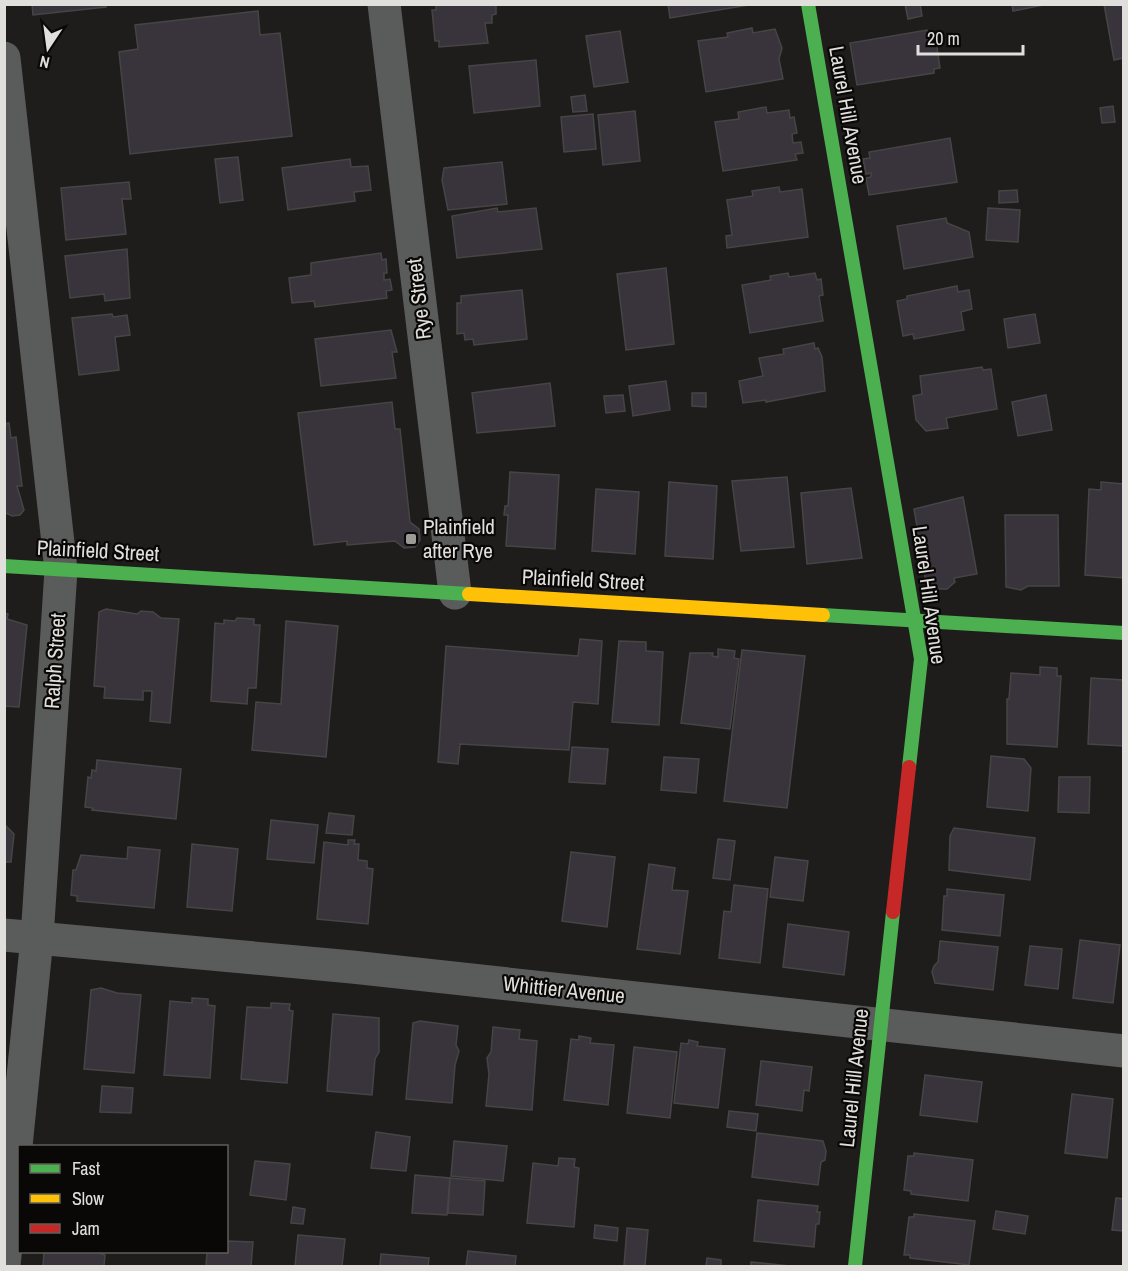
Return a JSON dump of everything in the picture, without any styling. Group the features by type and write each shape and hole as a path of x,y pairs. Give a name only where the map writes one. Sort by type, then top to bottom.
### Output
{"street":[{"name":"Rye Street","path":"384,4 455,593"},
{"name":"Laurel Hill Avenue","path":"808,4 921,659 855,1266"},
{"name":"Ralph Street","path":"4,58 61,570 37,938 4,1265"},
{"name":"Plainfield Street","path":"4,567 1124,633"},
{"name":"Whittier Avenue","path":"4,935 364,968 1124,1052"}],"building":[{"path":"32,4 106,4 106,7 33,15"},
{"path":"491,4 496,6 496,14 492,15 492,23 485,23 488,43 439,47 439,41 435,41 432,10 436,10 436,5"},
{"path":"668,4 755,4 670,18"},
{"path":"905,4 920,4 922,16 908,19"},
{"path":"1012,4 1048,4 1013,11"},
{"path":"1104,4 1124,4 1124,58 1114,60"},
{"path":"258,11 260,35 280,33 292,136 130,154 119,52 138,49 135,25"},
{"path":"752,28 753,33 775,29 782,48 779,59 783,79 706,92 698,41 728,37 727,33"},
{"path":"927,30 928,35 935,34 940,68 934,69 934,73 857,85 850,43"},
{"path":"620,31 628,82 594,87 586,36"},
{"path":"536,60 540,106 474,113 469,66"},
{"path":"585,95 587,111 573,112 571,97"},
{"path":"1113,106 1115,122 1102,123 1100,108"},
{"path":"766,107 767,113 789,110 790,118 794,117 797,133 792,134 793,143 801,142 803,153 795,154 797,160 723,171 715,122 739,119 738,112"},
{"path":"635,111 640,161 603,165 598,115"},
{"path":"593,114 596,149 564,152 561,117"},
{"path":"950,138 957,182 869,195 866,178 871,177 871,173 866,174 863,159 870,158 869,152"},
{"path":"238,157 243,200 220,203 215,159"},
{"path":"350,159 351,167 368,166 371,190 354,192 355,201 288,210 282,168"},
{"path":"502,162 507,204 448,210 442,180 444,168"},
{"path":"129,182 131,199 122,199 126,234 66,240 61,188"},
{"path":"779,187 780,192 802,189 808,237 727,248 726,236 732,235 727,200 753,196 752,191"},
{"path":"1017,190 1018,202 999,203 999,191"},
{"path":"497,208 498,212 536,208 542,249 457,258 452,216"},
{"path":"988,208 1020,210 1018,242 986,240"},
{"path":"946,218 947,223 969,232 973,257 904,269 897,226"},
{"path":"127,249 130,298 105,301 104,294 70,298 65,256"},
{"path":"381,253 382,260 386,259 387,273 384,273 384,280 390,279 392,290 386,291 387,298 315,307 314,301 292,303 289,278 311,275 311,263"},
{"path":"666,268 674,344 626,350 617,274"},
{"path":"788,273 789,277 815,273 817,280 821,279 823,295 819,296 823,321 750,333 742,285 771,280 770,276"},
{"path":"957,286 958,292 969,290 972,309 961,312 964,330 914,339 913,334 903,336 897,301 907,299 907,296"},
{"path":"522,290 527,339 474,345 473,339 465,340 464,333 457,334 457,303 461,303 461,296"},
{"path":"112,314 113,317 127,315 130,335 115,337 119,370 79,375 72,318"},
{"path":"1035,314 1040,343 1008,348 1004,319"},
{"path":"391,330 397,352 392,352 396,378 321,386 315,339"},
{"path":"814,343 815,349 818,348 822,357 825,391 766,402 766,400 743,403 739,381 763,376 759,358 784,354 783,349"},
{"path":"982,367 983,370 991,369 997,409 946,418 948,428 926,431 916,420 913,396 922,394 920,376"},
{"path":"666,381 670,410 633,416 629,386"},
{"path":"550,383 555,426 477,433 472,393"},
{"path":"692,393 706,393 706,407 692,406"},
{"path":"623,395 625,411 606,413 604,396"},
{"path":"1046,395 1052,430 1018,436 1012,402"},
{"path":"392,402 395,429 400,429 410,522 419,529 420,540 415,547 404,548 395,541 347,545 347,541 314,545 298,413"},
{"path":"4,415 6,424 9,423 11,438 16,437 22,486 17,486 24,510 20,515 12,516 4,512"},
{"path":"510,472 559,475 555,549 506,546 508,515 504,515 505,506 508,506"},
{"path":"787,477 794,547 741,551 732,481"},
{"path":"669,482 717,486 713,559 665,556"},
{"path":"1101,482 1124,484 1124,578 1085,575 1089,489 1101,490"},
{"path":"851,488 862,558 807,564 801,493"},
{"path":"596,489 639,492 635,554 592,551"},
{"path":"963,497 977,574 954,578 955,582 947,589 933,589 926,583 923,564 919,565 915,539 919,538 914,509"},
{"path":"1005,515 1058,515 1059,586 1028,586 1021,590 1006,587"},
{"path":"106,609 137,614 141,611 153,612 161,618 179,619 170,723 150,721 152,691 143,691 143,700 104,698 105,687 94,686 99,612"},
{"path":"4,613 8,614 7,619 27,625 19,707 4,706"},
{"path":"237,618 254,619 254,625 260,625 256,688 248,688 247,704 211,701 215,623 224,624 224,620 235,621"},
{"path":"286,621 338,626 326,757 252,750 256,702 281,704"},
{"path":"580,639 602,641 598,704 573,702 569,750 460,744 458,764 438,762 446,646 578,656"},
{"path":"619,641 646,642 646,651 663,652 659,725 612,722"},
{"path":"718,649 735,651 734,658 739,659 730,729 681,723 690,653 713,653 712,656 718,657"},
{"path":"742,650 805,656 787,808 724,801"},
{"path":"1040,667 1057,668 1057,676 1061,676 1057,747 1007,744 1007,699 1009,699 1011,673 1040,675"},
{"path":"1091,678 1124,680 1124,746 1088,744"},
{"path":"572,747 608,749 605,784 569,782"},
{"path":"991,756 1024,759 1031,768 1028,811 987,807"},
{"path":"664,757 699,759 696,793 661,790"},
{"path":"97,760 181,769 176,819 92,810 93,808 85,807 88,777 91,778 92,770 96,771"},
{"path":"1059,777 1090,777 1089,813 1058,812"},
{"path":"329,813 354,816 352,835 326,833"},
{"path":"271,820 318,825 314,863 267,859"},
{"path":"4,824 14,834 11,862 4,862"},
{"path":"954,828 1035,838 1030,880 949,870 950,836"},
{"path":"718,839 735,841 730,880 713,878"},
{"path":"348,840 355,840 354,844 359,844 358,860 367,861 367,868 373,869 368,924 317,919 324,842 348,845"},
{"path":"192,844 238,849 232,911 187,907"},
{"path":"128,847 160,850 154,908 77,901 77,896 71,895 73,870 76,870 81,855 127,859"},
{"path":"571,852 615,857 607,927 562,921"},
{"path":"775,857 808,861 803,901 770,897"},
{"path":"649,864 675,868 672,890 688,891 680,954 637,949"},
{"path":"734,885 768,889 760,963 719,958 724,911 731,912"},
{"path":"947,889 1004,895 1000,936 942,930 944,896 947,896"},
{"path":"788,924 849,932 844,975 783,967"},
{"path":"1080,940 1120,945 1113,1003 1073,998"},
{"path":"940,941 998,947 993,990 935,983 932,972 938,962"},
{"path":"1030,946 1062,949 1058,989 1025,985"},
{"path":"101,988 117,993 141,995 134,1073 84,1069 91,990"},
{"path":"192,998 208,999 208,1005 215,1006 210,1078 164,1075 170,1001 192,1003"},
{"path":"271,1003 290,1004 289,1010 293,1011 287,1083 241,1079 247,1007 271,1008"},
{"path":"333,1014 379,1018 379,1052 375,1059 372,1095 327,1091"},
{"path":"420,1021 458,1026 456,1045 459,1051 455,1065 452,1103 406,1099 413,1023"},
{"path":"493,1027 520,1030 519,1039 537,1041 532,1110 486,1106 489,1074 487,1058 491,1052"},
{"path":"579,1036 591,1038 590,1043 614,1045 608,1105 564,1100 571,1039 579,1040"},
{"path":"689,1040 698,1042 697,1046 725,1049 718,1108 674,1103 681,1043 688,1044"},
{"path":"634,1047 677,1052 670,1118 627,1113"},
{"path":"761,1061 812,1067 809,1091 804,1090 802,1111 756,1105"},
{"path":"925,1075 982,1082 977,1122 920,1115"},
{"path":"102,1086 133,1088 131,1113 100,1112"},
{"path":"1072,1094 1113,1099 1107,1158 1065,1153"},
{"path":"729,1111 758,1114 756,1131 727,1127"},
{"path":"376,1132 410,1137 406,1171 371,1168"},
{"path":"757,1133 823,1141 826,1151 825,1160 821,1162 818,1185 752,1177"},
{"path":"454,1141 507,1146 503,1181 451,1176"},
{"path":"914,1153 973,1160 968,1201 911,1194 911,1191 904,1190 908,1156 914,1156"},
{"path":"559,1158 575,1159 574,1167 579,1168 574,1227 527,1223 533,1163 558,1166"},
{"path":"255,1161 290,1164 286,1200 250,1195"},
{"path":"415,1175 450,1178 447,1215 412,1213"},
{"path":"450,1178 485,1181 483,1215 448,1213"},
{"path":"1116,1198 1124,1199 1124,1231 1112,1230"},
{"path":"758,1200 818,1206 819,1224 816,1224 814,1247 754,1241"},
{"path":"293,1207 305,1209 303,1224 291,1223"},
{"path":"996,1211 1028,1216 1025,1234 993,1229"},
{"path":"914,1214 975,1221 969,1265 910,1258 910,1255 904,1255 909,1217 914,1217"},
{"path":"595,1225 618,1228 617,1241 594,1238"},
{"path":"627,1228 648,1230 645,1266 624,1266"},
{"path":"298,1235 345,1239 342,1266 295,1266"},
{"path":"228,1241 253,1242 251,1266 206,1266 207,1253 228,1253"},
{"path":"468,1251 516,1256 515,1266 466,1266"},
{"path":"44,1253 101,1253 105,1255 104,1266 43,1266"},
{"path":"381,1254 429,1258 428,1266 380,1266"},
{"path":"707,1258 721,1260 721,1266 706,1266"},
{"path":"751,1262 790,1266 751,1266"}],"traffic: fast":[{"path":"808,4 921,659 909,767"},
{"path":"4,566 469,594"},
{"path":"823,615 1124,633"},
{"path":"855,1266 893,912"}],"traffic: slow":[{"path":"469,594 823,615"}],"traffic: jam":[{"path":"893,912 909,767"}],"place":[{"name":"Plainfield after Rye","path":"411,539"}]}
